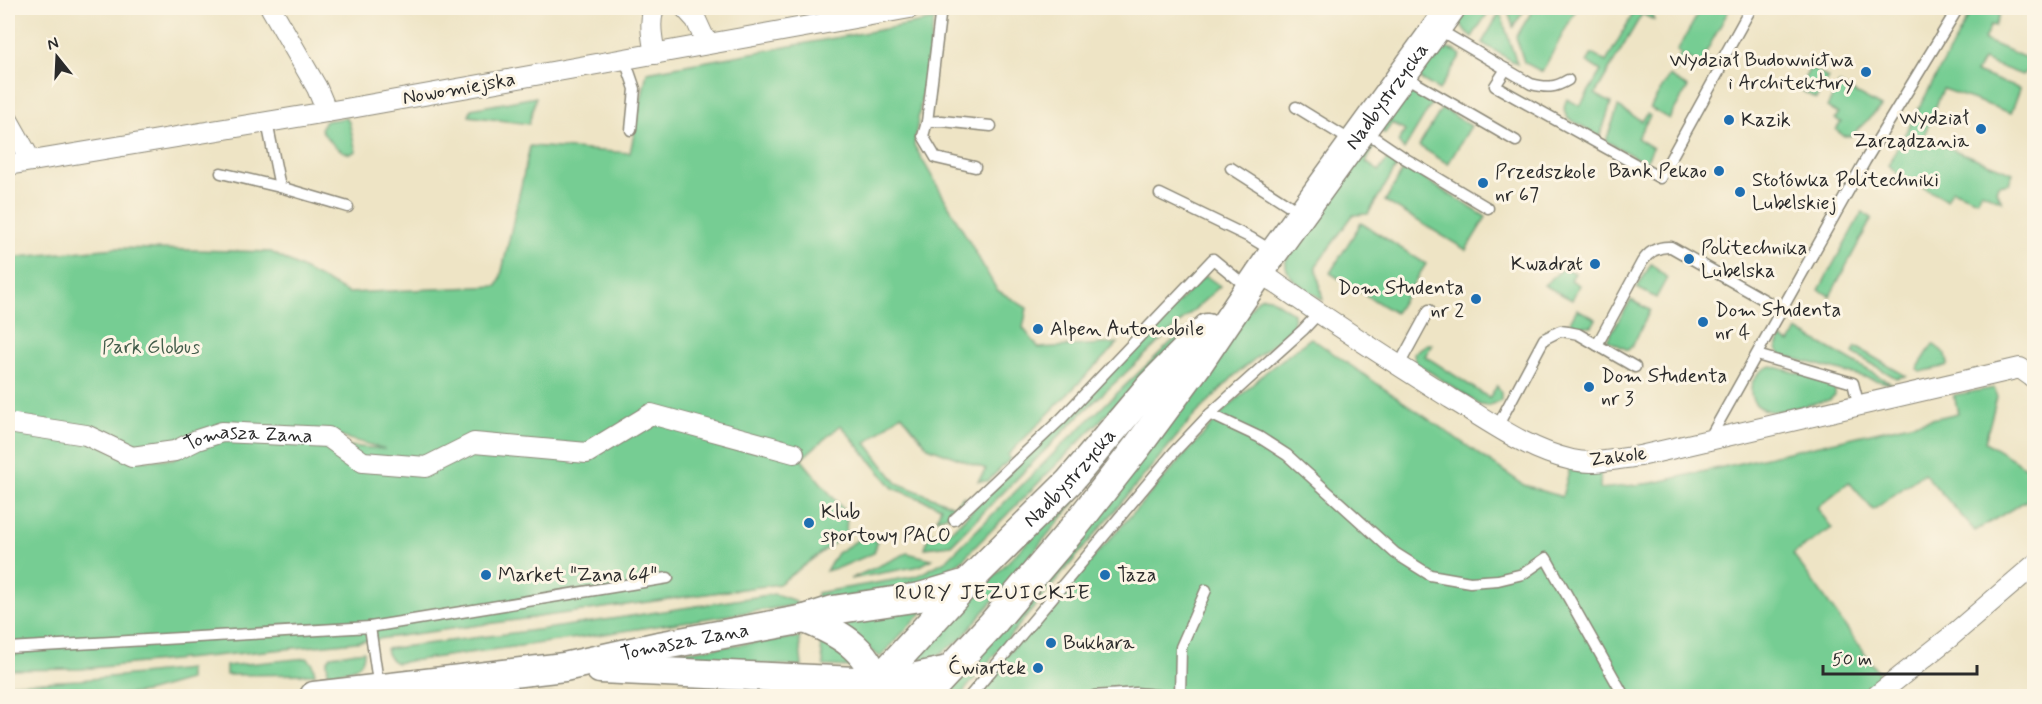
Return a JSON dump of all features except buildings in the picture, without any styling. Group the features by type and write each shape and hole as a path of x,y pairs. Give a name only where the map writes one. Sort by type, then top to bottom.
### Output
{"street":[{"path":"271,8 317,88 327,112"},
{"path":"654,8 651,15 651,31 655,54"},
{"path":"685,8 696,20 707,44"},
{"name":"Nowomiejska","path":"8,165 327,112 910,8"},
{"name":"Nadbystrzycka","path":"925,696 992,624 1075,526 1137,447 1199,363 1260,271 1443,18"},
{"path":"8,120 31,161"},
{"name":"Nadbystrzycka","path":"874,692 967,583 1069,482 1151,385 1260,271"},
{"name":"Zakole","path":"1260,271 1319,313 1497,427 1538,449 1572,460 1587,462 1640,456 1859,406 2027,373"},
{"name":"Tomasza Zana","path":"8,423 86,435 132,457 175,451 197,440 222,432 328,437 363,462 426,467 474,443 587,453 651,414 794,453"},
{"path":"1875,696 1949,638 2034,565"},
{"name":"Tomasza Zana","path":"314,696 564,667 659,646 805,619 833,610 920,597 967,583"},
{"path":"805,619 843,637 855,647 868,661 874,692"},
{"name":"Tomasza Zana","path":"564,667 669,673 874,692 912,678 949,670"},
{"name":"Tomasza Zana","path":"669,673 707,696"}],"lane":[{"path":"941,8 927,122 923,136 936,158 975,166"},
{"path":"1506,69 1495,86 1660,178 1751,8"},
{"path":"1708,441 1865,161 1958,8"},
{"path":"1443,18 1506,69 1531,84 1557,87 1568,80"},
{"path":"625,60 635,89 631,130"},
{"path":"1402,75 1516,141"},
{"path":"1296,106 1406,159 1488,208"},
{"path":"927,122 942,121 991,126"},
{"path":"267,122 280,187"},
{"path":"1231,168 1302,214"},
{"path":"221,173 348,207"},
{"path":"954,520 1061,419 1213,259 1260,271 1251,238 1160,194"},
{"path":"1597,345 1646,255 1665,247 1671,247 1782,309"},
{"path":"1399,365 1429,310"},
{"path":"977,694 1160,469 1210,414 1319,313"},
{"path":"1497,427 1544,339 1560,331 1578,334 1635,367"},
{"path":"1757,355 1853,382 1859,406"},
{"path":"1210,414 1259,437 1287,455 1395,554 1430,575 1470,582 1498,580 1523,574 1546,558 1624,696"},
{"path":"8,648 370,627 668,578"},
{"path":"1180,696 1181,647 1206,590"},
{"path":"370,627 379,689"},
{"path":"1094,696 1136,693 1168,696"}],"green space":[{"path":"1464,8 1491,8 1472,37 1461,24"},
{"path":"1507,8 1526,8 1513,27"},
{"path":"1534,8 1577,8 1542,72 1524,62 1516,37"},
{"path":"1631,8 1651,8 1654,20 1642,14 1595,94 1611,103 1600,137 1568,118 1564,111 1565,104 1567,99 1580,106 1601,71 1587,62 1592,54 1606,62 1635,10"},
{"path":"1687,8 1730,8 1704,56 1715,63 1711,70 1686,57 1676,72 1672,70 1681,54 1677,51 1698,14"},
{"path":"1973,8 2002,8 1995,26 1991,25 1984,40 2033,61 2030,70 2022,75 1983,60 1976,72 2020,89 2011,113 1943,89 1923,138 2013,173 2009,183 1998,185 1996,191 2002,201 1981,192 1977,200 1952,190 1947,200 1897,174 1888,165"},
{"path":"1500,12 1517,64 1482,43"},
{"name":"Park Globus","path":"934,20 914,145 997,290 1027,308 1023,328 1039,348 1118,343 1008,455 1010,459 988,481 978,481 986,469 928,447 901,414 866,443 897,483 954,506 964,496 963,505 954,513 937,519 941,507 893,488 841,425 801,459 847,514 846,534 779,584 356,642 81,669 8,670 8,426 91,441 138,460 173,459 199,443 217,438 234,437 385,449 331,434 227,427 206,431 159,448 141,447 96,431 8,416 8,258 116,248 271,252 348,293 497,286 530,146 630,153 647,72"},
{"path":"1443,48 1461,55 1439,90 1417,77 1435,52"},
{"path":"1810,68 1828,78 1816,99 1799,89"},
{"path":"1669,76 1688,87 1669,119 1650,108"},
{"path":"1839,84 1881,107 1851,136 1844,136 1836,130 1841,122 1835,119 1838,114 1827,107"},
{"path":"1413,87 1434,100 1404,150 1398,142 1405,131 1392,123 1385,133 1381,127 1408,88"},
{"path":"536,97 529,124 469,116 471,109"},
{"path":"1618,107 1642,121 1647,114 1650,116 1637,138 1653,148 1645,163 1606,141"},
{"path":"1442,108 1471,126 1448,164 1419,146"},
{"path":"346,118 356,151 350,154 333,144 321,129 325,121"},
{"path":"1371,145 1374,148 1366,162 1379,171 1388,158 1400,161 1368,214 1353,215 1316,266 1323,300 1293,279 1286,267 1286,260 1364,148"},
{"path":"1405,167 1486,217 1466,250 1385,201"},
{"path":"1862,212 1872,218 1830,296 1819,290"},
{"path":"1361,223 1426,264 1395,313 1330,273"},
{"path":"1651,264 1667,278 1656,298 1637,288"},
{"path":"1564,268 1575,273 1571,280 1579,285 1572,300 1544,285"},
{"path":"1206,276 1220,286 1083,412 951,545 925,548 930,533 938,534 952,530"},
{"path":"1270,298 1293,313 1294,327 1235,375 1193,417 960,696 944,696 970,667 1258,299"},
{"path":"1631,300 1650,310 1633,345 1628,350 1607,340"},
{"path":"1577,309 1596,319 1592,326 1580,326 1570,322"},
{"path":"1184,330 1180,340 960,562 925,583 817,602 817,593 917,576 947,560 1059,448"},
{"path":"1797,330 1894,385 1781,355 1776,349 1781,338 1790,343"},
{"path":"1311,338 1524,485 1562,497 1572,460 1601,462 1600,489 1653,483 1958,413 1954,395 1994,388 1997,397 1985,442 2034,472 2034,496 1975,531 1924,473 1873,510 1849,482 1817,508 1832,528 1793,554 1883,679 1860,696 970,696 1224,411 1267,371"},
{"path":"1427,344 1432,344 1425,356 1489,398 1497,386 1501,393 1501,401 1488,406 1480,405 1415,362 1414,353"},
{"path":"1933,344 1946,354 1948,364 1920,372 1917,369"},
{"path":"1856,347 1906,376 1896,378 1853,353"},
{"path":"1772,366 1833,383 1835,395 1829,400 1781,411 1760,408 1751,396 1753,382 1764,369"},
{"path":"1096,471 1098,474 962,638 937,656 909,664"},
{"path":"864,536 877,543 874,553 826,571 837,553"},
{"path":"907,553 932,559 920,566 850,579"},
{"path":"775,594 796,601 796,605 396,663 389,657 386,649 552,628"},
{"path":"928,606 880,657 831,618"},
{"path":"799,637 802,666 633,658"},
{"path":"819,638 826,638 854,667 824,666"},
{"path":"364,651 361,663 357,666 346,671 328,673 327,661 331,656"},
{"path":"307,658 313,664 315,674 226,675 226,666"},
{"path":"189,669 189,680 146,692 97,696 8,696 8,684 80,680"},
{"path":"727,689 801,692 798,696 732,696 726,692"},
{"path":"588,693 681,696 523,696"}],"place":[{"name":"Wydział Budownictwa i Architektury","path":"1866,72"},
{"name":"Kazik","path":"1729,120"},
{"name":"Wydział Zarządzania","path":"1981,129"},
{"name":"Bank Pekao","path":"1719,171"},
{"name":"Przedszkole nr 67","path":"1483,183"},
{"name":"Stołówka Politechniki Lubelskiej","path":"1740,192"},
{"name":"Politechnika Lubelska","path":"1689,259"},
{"name":"Kwadrat","path":"1595,264"},
{"name":"Dom Studenta nr 2","path":"1476,299"},
{"name":"Dom Studenta nr 4","path":"1703,322"},
{"name":"Alpen Automobile","path":"1038,329"},
{"name":"Dom Studenta nr 3","path":"1589,387"},
{"name":"Klub sportowy PACO","path":"809,523"},
{"name":"Market \"Zana 64\"","path":"486,575"},
{"name":"Taza","path":"1105,575"},
{"name":"Bukhara","path":"1051,643"},
{"name":"Ćwiartek","path":"1038,668"}],"district":[{"name":"RURY JEZUICKIE","path":"993,593"}]}
